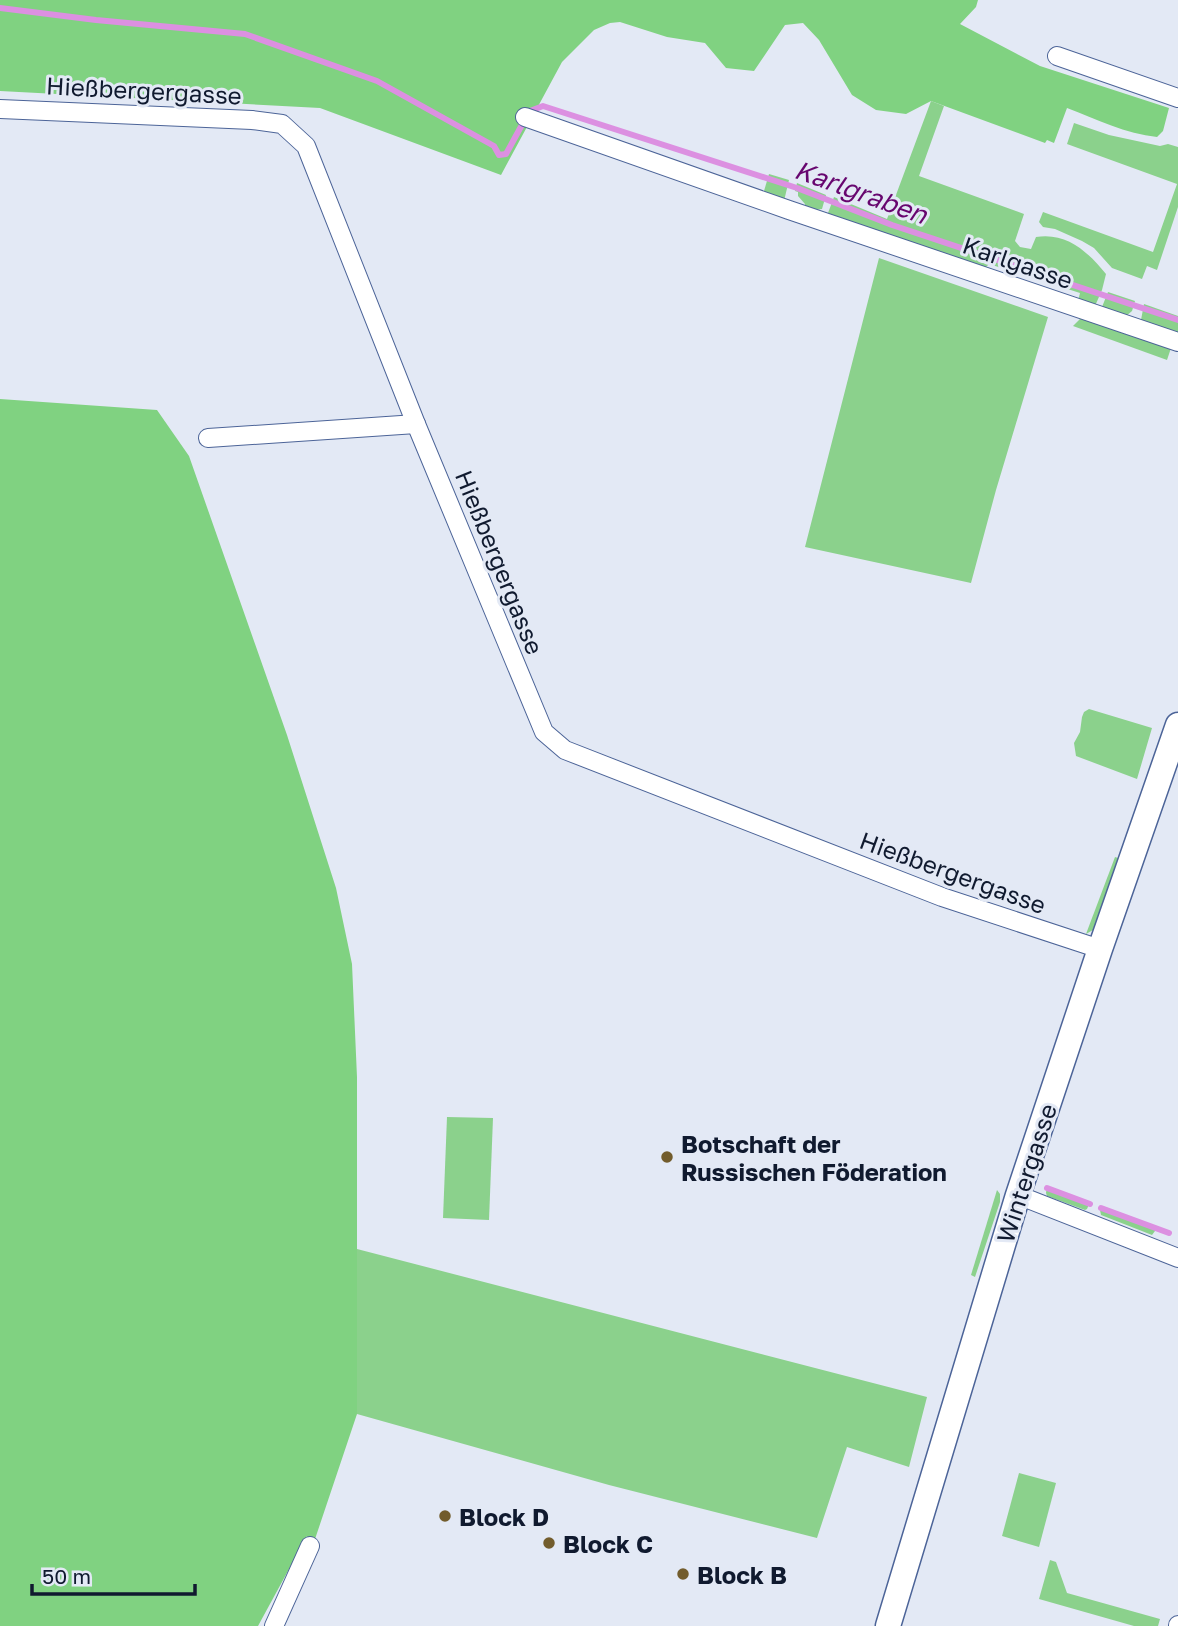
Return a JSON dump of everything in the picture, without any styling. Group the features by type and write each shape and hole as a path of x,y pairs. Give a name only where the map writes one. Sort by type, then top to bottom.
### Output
{"street":[{"path":"1057,55 1178,98"},
{"name":"Hießbergergasse","path":"0,109 251,120 282,124 306,146 416,424 544,732 565,750 942,897 1100,949"},
{"name":"Karlgasse","path":"525,117 798,214 1178,342"},
{"path":"208,438 416,424"},
{"name":"Wintergasse","path":"888,1626 1018,1195 1178,725"},
{"path":"1018,1195 1178,1258"},
{"path":"274,1626 310,1546"}],"green space":[{"path":"0,0 978,0 976,7 960,24 1040,66 1169,108 1163,131 1157,137 1123,129 1067,108 1054,143 1047,140 1045,143 931,101 906,114 876,110 852,95 819,40 803,23 785,25 754,71 726,68 705,43 667,37 620,22 610,23 594,30 562,62 501,175 320,108 0,91"},
{"path":"931,101 944,106 919,176 1024,214 1015,241 1020,247 1031,249 1036,237 1047,236 1076,245 1106,274 1095,306 1078,301 1080,293 989,264 984,269 833,218 828,213 834,197 887,219"},
{"path":"1074,123 1109,135 1178,147 1178,207 1157,270 1147,266 1142,279 1112,268 1094,248 1055,229 1043,227 1039,222 1043,212 1153,252 1177,184 1067,144"},
{"path":"769,174 789,180 784,201 766,195 764,191"},
{"path":"797,183 826,195 822,209 805,207 795,191"},
{"path":"879,258 1048,317 971,583 805,547"},
{"path":"1108,292 1135,301 1132,311 1125,317 1103,309"},
{"path":"1144,304 1178,316 1178,333 1141,320"},
{"path":"1087,318 1171,348 1167,360 1073,326 1080,319"},
{"path":"0,399 157,410 189,456 287,735 336,888 352,964 357,1077 357,1414 310,1554 307,1536 258,1626 0,1626"},
{"path":"1089,709 1152,728 1137,779 1076,756 1074,743 1080,732 1084,712"},
{"path":"1115,857 1118,858 1093,930 1086,934"},
{"path":"447,1117 493,1118 489,1220 443,1218"},
{"path":"1047,1186 1090,1202 1087,1209 1047,1196"},
{"path":"997,1190 1000,1202 975,1277 971,1275"},
{"path":"1102,1206 1158,1227 1152,1235 1101,1215"},
{"path":"357,1249 927,1397 909,1467 847,1447 817,1538 609,1485 357,1414"},
{"path":"1019,1473 1056,1483 1039,1547 1002,1536"},
{"path":"1050,1560 1056,1562 1067,1593 1160,1619 1158,1626 1134,1626 1039,1599"}],"waterway":[{"name":"Karlgraben","path":"0,8 245,34 377,81 494,146 499,155 506,154 523,123"},
{"name":"Karlgraben","path":"530,111 543,106 797,188 892,225 1178,320"},
{"path":"1047,1188 1090,1204"},
{"path":"1101,1208 1169,1233"}],"place":[{"name":"Botschaft der Russischen Föderation","path":"667,1157"},
{"name":"Block D","path":"445,1516"},
{"name":"Block C","path":"549,1543"},
{"name":"Block B","path":"683,1574"}]}
